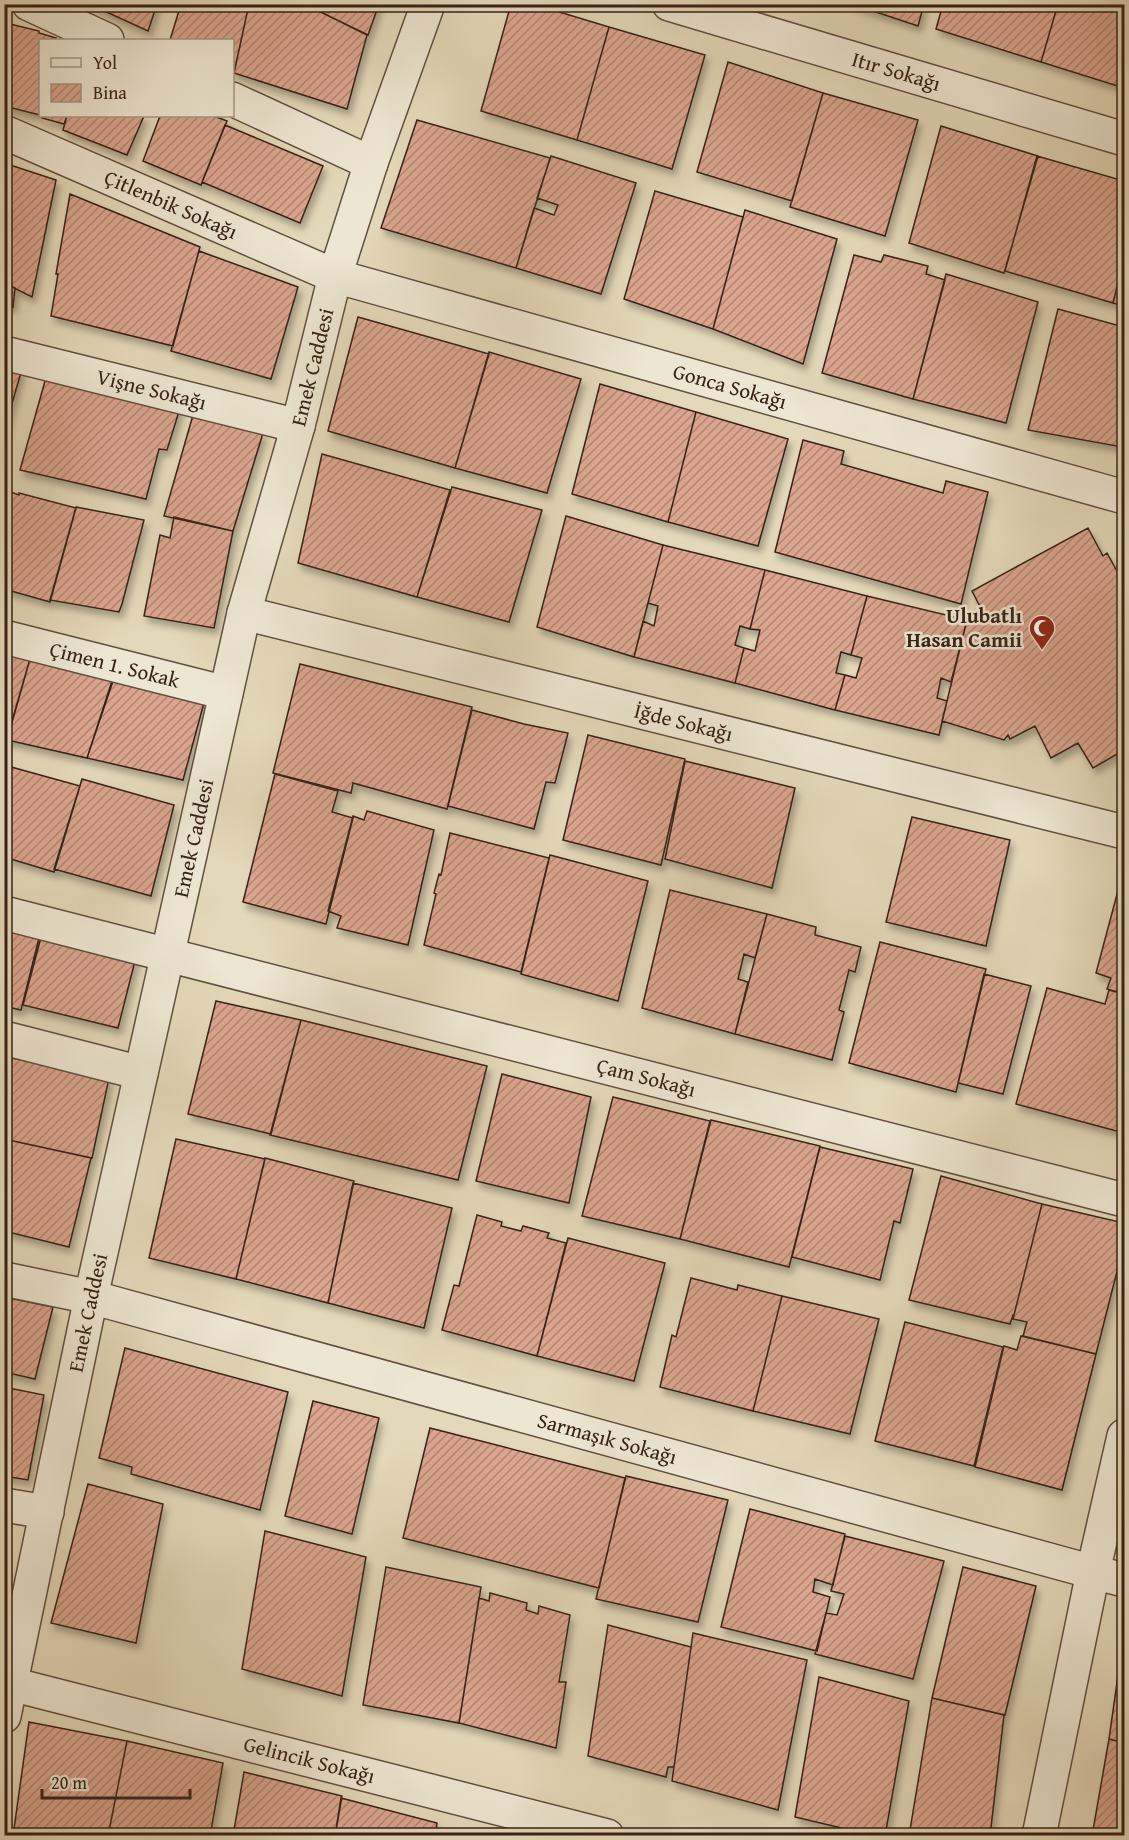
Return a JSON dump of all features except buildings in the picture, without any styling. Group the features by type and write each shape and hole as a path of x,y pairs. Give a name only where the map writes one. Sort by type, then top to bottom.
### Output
{"street":[{"path":"29,4 105,39"},
{"name":"Emek Caddesi","path":"4,1716 8,1684 47,1512 91,1297 244,613 298,426 335,276 371,163 429,4"},
{"name":"Itır Sokağı","path":"669,4 1125,139"},
{"path":"234,100 371,163"},
{"name":"Çitlenbik Sokağı","path":"4,132 335,276"},
{"name":"Gonca Sokağı","path":"335,276 1125,497"},
{"name":"Vişne Sokağı","path":"4,353 298,426"},
{"name":"İğde Sokağı","path":"244,613 1125,832"},
{"name":"Çimen 1. Sokak","path":"4,637 226,693"},
{"name":"Çam Sokağı","path":"4,913 1125,1200"},
{"path":"4,1038 141,1072"},
{"name":"Sarmaşık Sokağı","path":"4,1279 91,1297 1125,1580"},
{"path":"1039,1836 1093,1572 1125,1436"},
{"path":"4,1505 47,1512"},
{"name":"Gelincik Sokağı","path":"8,1684 607,1836"}],"place":[{"name":"Ulubatlı Hasan Camii","path":"1042,651"}]}
